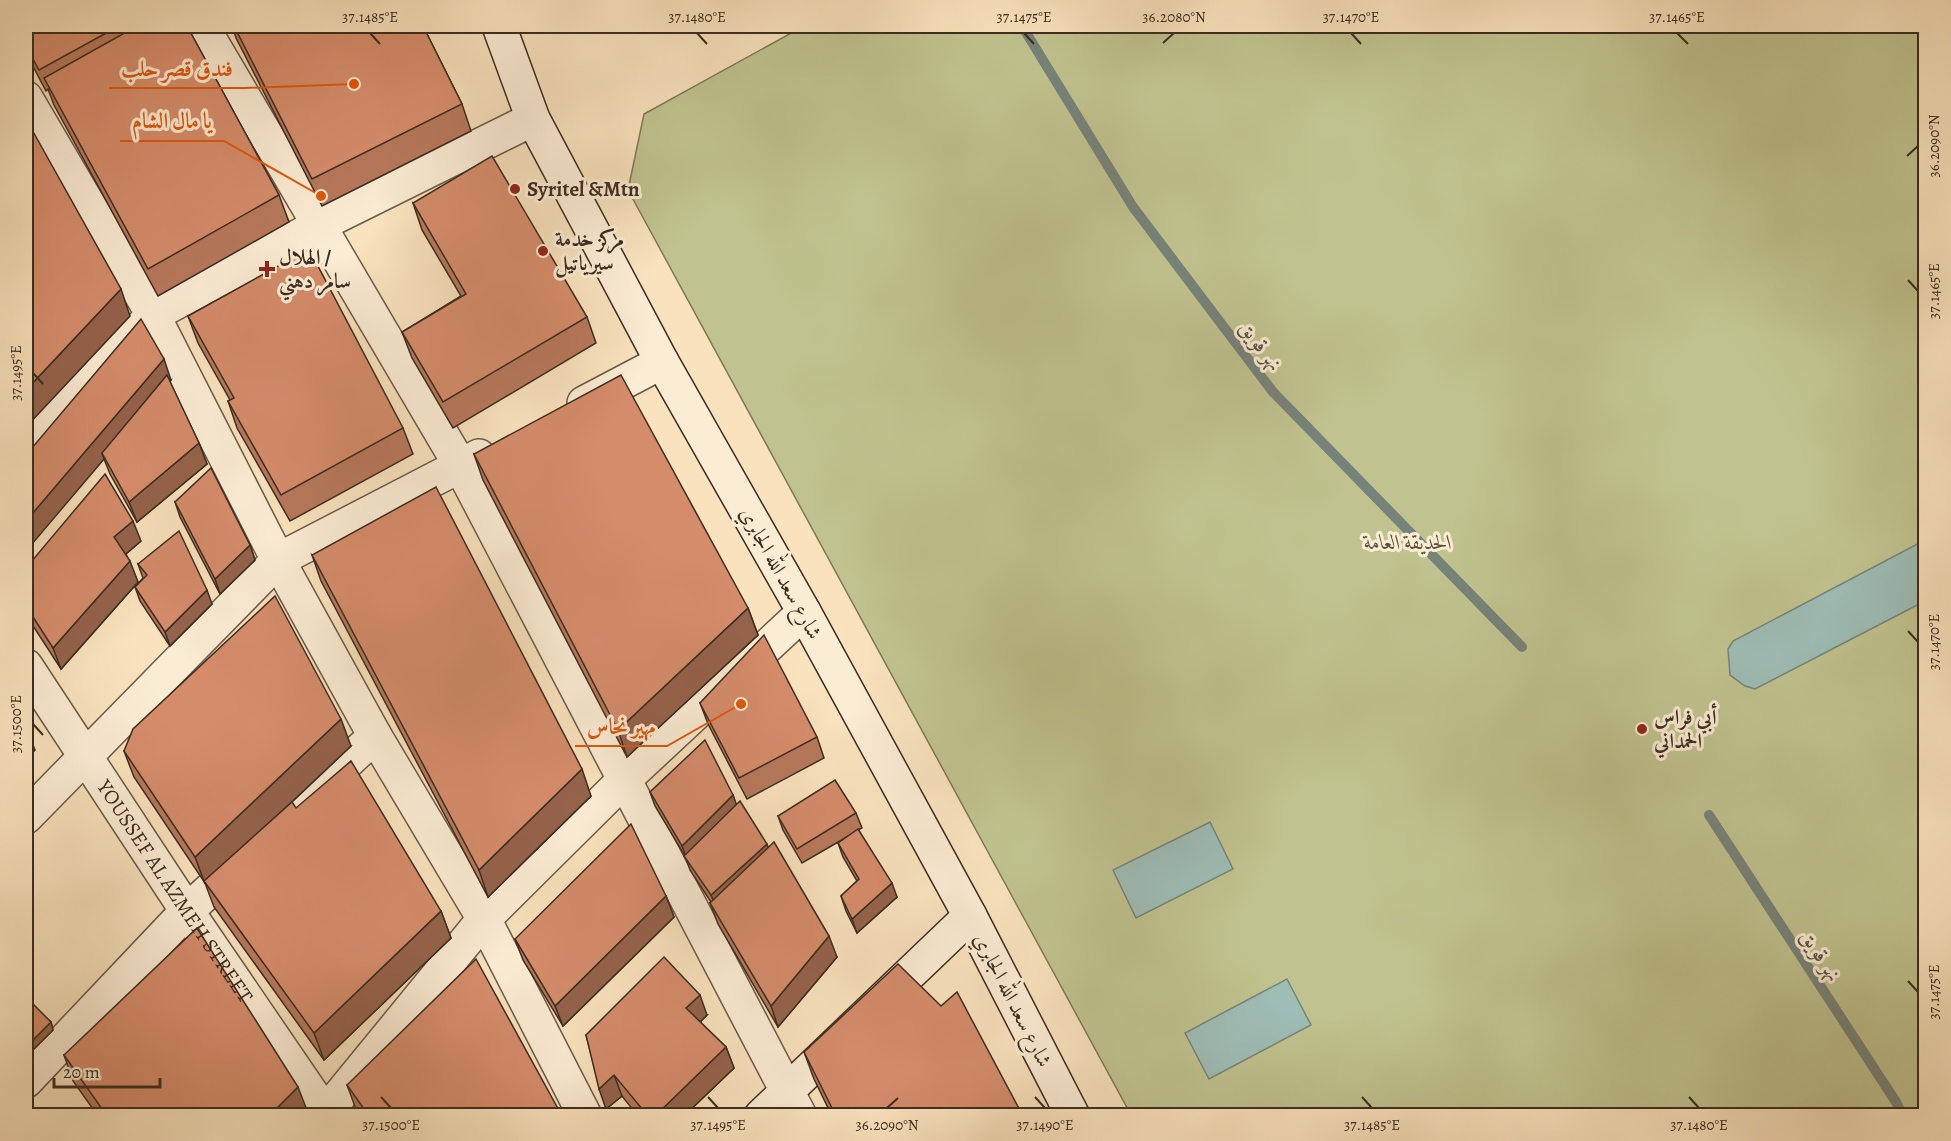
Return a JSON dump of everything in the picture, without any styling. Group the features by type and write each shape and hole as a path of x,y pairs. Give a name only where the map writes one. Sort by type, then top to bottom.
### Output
{"street":[{"path":"202,26 460,465 626,778 794,1103"},
{"name":"شارع سعد الله الجابري","path":"499,26 533,119 662,362 804,612 970,916 1073,1116"},
{"path":"26,98 153,315 278,560 375,736 484,919 585,1116"},
{"path":"26,446 153,315 319,225 533,119"},
{"path":"556,417 662,362"},
{"path":"26,817 278,560 503,444"},
{"path":"325,1115 484,919 626,778 804,612"},
{"name":"YOUSSEF AL AZMEH STREET","path":"26,666 325,1115"},
{"path":"26,1081 187,911 375,736"},
{"path":"761,1116 794,1103 970,916"}],"green space":[{"name":"الحديقة العامة","path":"804,26 1925,26 1925,1115 1131,1115 628,190 644,114"}],"water":[{"path":"1925,540 1925,601 1755,689 1745,686 1730,675 1728,649 1733,641"},
{"path":"1210,822 1233,869 1136,918 1113,870"},
{"path":"1287,979 1311,1025 1209,1079 1185,1033"}],"building":[{"path":"26,26 119,26 39,70 26,46"},
{"path":"137,26 187,26 279,195 148,269 44,78"},
{"path":"234,26 423,26 462,104 312,179"},
{"path":"26,119 121,289 26,390"},
{"path":"492,156 587,317 443,402 402,332 466,294 413,203"},
{"path":"309,249 403,428 281,495 228,401 234,398 188,316"},
{"path":"141,319 164,359 26,521 26,455"},
{"path":"167,375 199,443 129,502 102,453"},
{"path":"621,375 748,608 618,730 474,454"},
{"path":"211,468 250,545 215,579 175,502"},
{"path":"105,474 133,521 114,537 130,561 53,648 26,606 26,568"},
{"path":"436,487 582,769 479,870 312,555"},
{"path":"179,531 207,590 165,632 135,587 147,575 138,564"},
{"path":"275,596 341,719 195,857 124,751 133,729"},
{"path":"764,635 817,737 739,778 700,703"},
{"path":"705,740 733,795 682,846 650,792"},
{"path":"351,761 441,911 314,1033 204,881 292,802 296,808"},
{"path":"835,780 856,813 797,849 778,816"},
{"path":"740,801 767,844 711,895 684,856"},
{"path":"631,824 666,896 555,1006 515,939"},
{"path":"858,829 892,883 852,919 841,896 859,879 838,843"},
{"path":"774,842 829,936 771,1006 710,903"},
{"path":"197,928 298,1087 269,1116 107,1116 64,1055"},
{"path":"664,957 700,995 686,1008 726,1047 655,1116 648,1116 614,1075 599,1089 586,1035"},
{"path":"476,959 562,1116 369,1116 347,1085"},
{"path":"898,964 941,1006 957,992 1023,1116 836,1116 804,1052"},
{"path":"27,998 51,1022 28,1045 26,1042"}],"waterway":[{"name":"نهر قويق","path":"1022,26 1133,207 1273,392 1522,647"},
{"name":"نهر قويق","path":"1709,815 1903,1116"}],"place":[{"name":"فندق قصر حلب","path":"354,84"},
{"name":"Syritel &Mtn","path":"515,189"},
{"name":"يا مال الشام","path":"321,196"},
{"name":"مركز خدمة سيرياتيل","path":"543,251"},
{"name":"الهلال / سامر دهني","path":"267,269"},
{"name":"مهير نحاس","path":"741,704"},
{"name":"أبي فراس الحمداني","path":"1642,729"}]}
